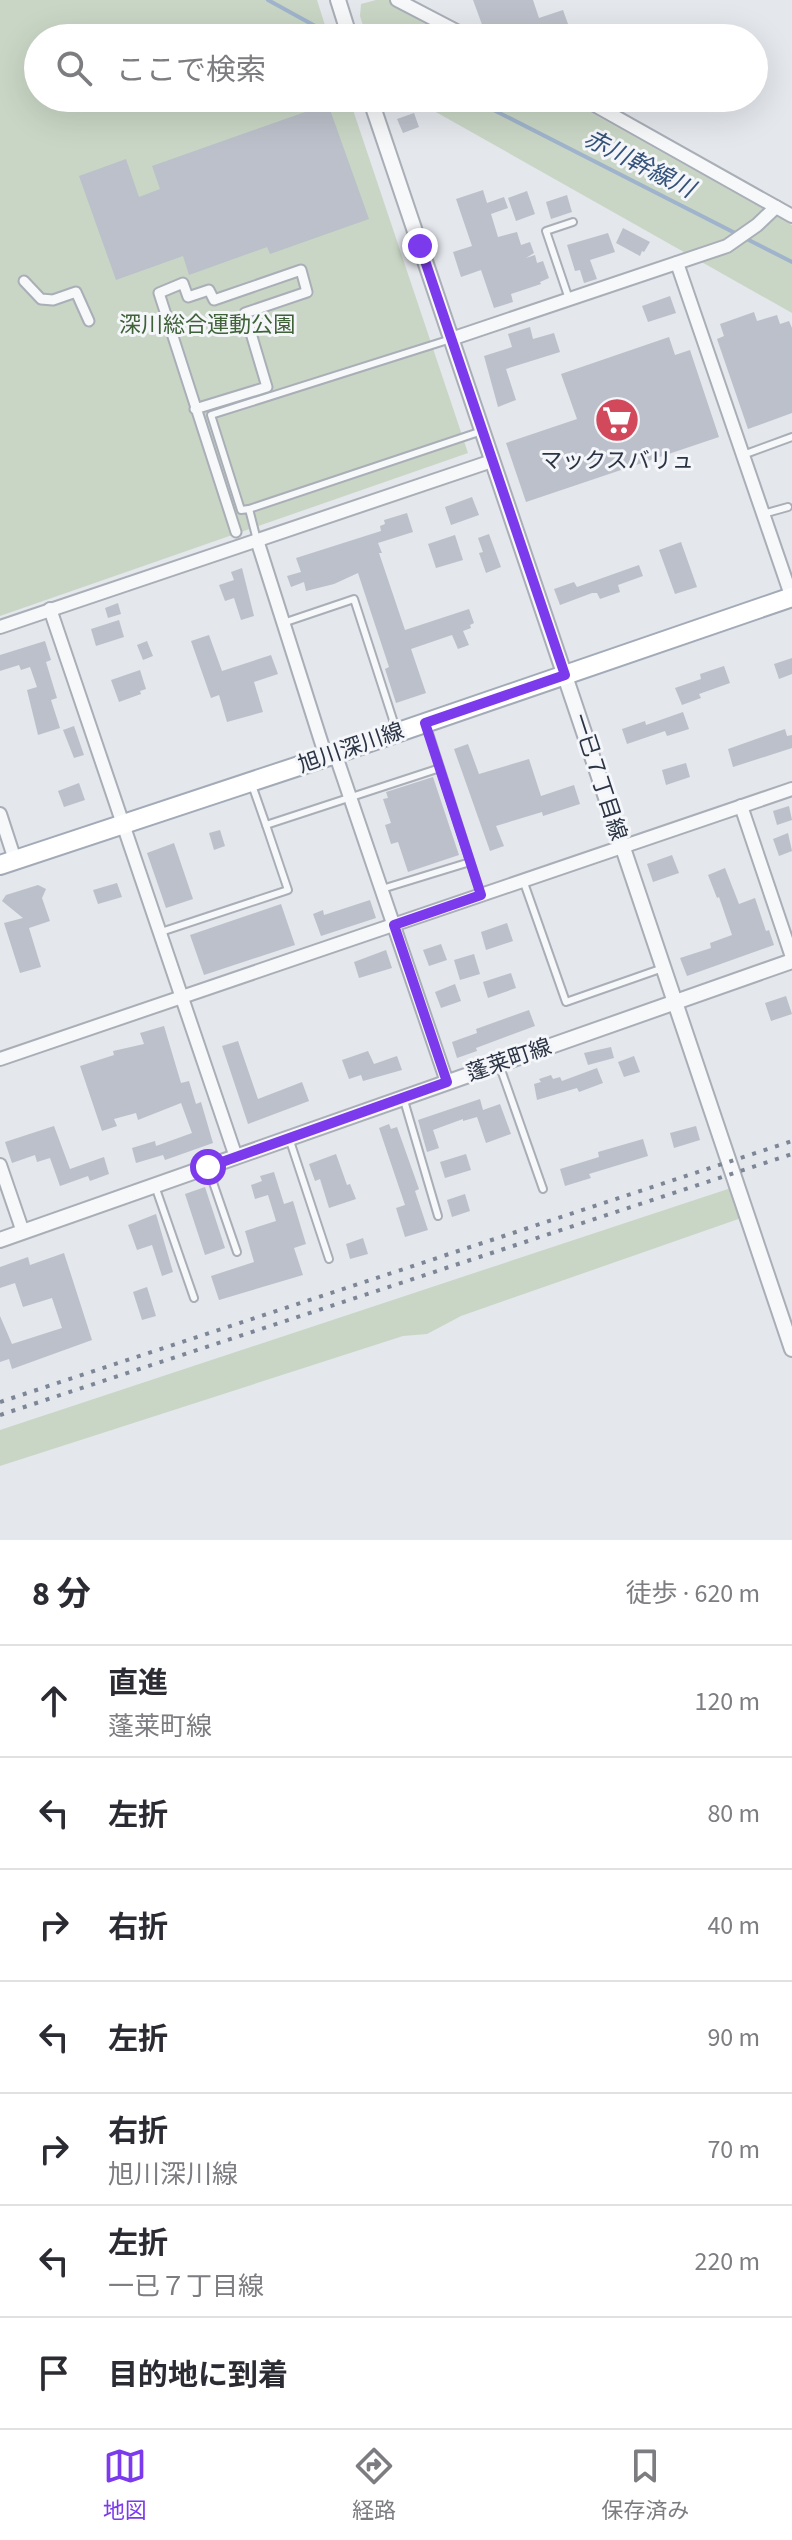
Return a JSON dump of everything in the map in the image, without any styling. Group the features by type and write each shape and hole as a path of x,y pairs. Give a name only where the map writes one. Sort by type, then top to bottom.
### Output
{"main road":[{"name":"旭川深川線","path":"8,862 792,597"}],"street":[{"path":"338,0 346,24"},
{"path":"397,0 443,24"},
{"name":"一已７丁目線","path":"375,112 792,1349"},
{"path":"607,112 792,216"},
{"path":"451,339 727,246 776,207"},
{"path":"677,263 792,597"},
{"path":"195,409 267,387 245,313 307,292 301,270 214,300 209,290 188,297 183,283 159,293 195,409 236,532"},
{"path":"24,281 41,299 53,300 76,292 89,321"},
{"path":"0,627 492,461"},
{"path":"257,540 283,623 331,755 350,797 447,1082"},
{"path":"50,609 236,1157"},
{"path":"0,1059 792,789"},
{"path":"741,806 792,959"},
{"path":"0,814 8,862"},
{"name":"蓬莱町線","path":"0,1240 675,1004 792,959"},
{"path":"0,1165 23,1232"}],"lane":[{"path":"569,299 546,231 573,222"},
{"path":"451,339 211,415 241,510 482,431"},
{"path":"743,455 792,437"},
{"path":"763,514 788,507"},
{"path":"249,509 257,540"},
{"path":"283,623 354,599 397,732"},
{"path":"425,723 481,895"},
{"path":"266,825 440,768"},
{"path":"161,932 288,890 251,781"},
{"path":"382,889 470,862"},
{"path":"523,880 566,1002 663,968"},
{"path":"499,1064 543,1189"},
{"path":"403,1097 438,1216"},
{"path":"289,1138 329,1259"},
{"path":"208,1167 237,1252"},
{"path":"155,1186 194,1298"}],"green space":[{"name":"深川総合運動公園","path":"0,0 317,0 325,24 24,24 24,112 354,112 468,453 0,616"},
{"path":"390,0 433,24 363,24 361,4"},
{"path":"436,112 590,112 792,225 792,313"},
{"path":"737,1186 747,1216 461,1316 427,1334 403,1336 0,1466 0,1430"}],"building":[{"path":"473,0 533,0 539,18 563,10 568,24 482,24"},
{"path":"305,112 331,112 369,219 270,254 267,247 189,275 183,256 116,280 79,176 126,159 139,197 160,189 152,166"},
{"path":"414,113 419,127 403,133 397,119"},
{"path":"483,190 487,203 504,197 508,208 491,214 498,237 517,232 521,245 530,242 534,253 526,258 535,255 537,263 543,261 549,278 541,284 511,294 513,302 494,308 481,270 461,277 453,252 472,246 456,199"},
{"path":"527,191 535,214 516,221 508,198"},
{"path":"567,195 572,212 551,219 546,202"},
{"path":"623,228 650,242 640,256 616,243"},
{"path":"608,233 615,252 590,260 597,279 584,283 580,270 575,271 567,245"},
{"path":"670,296 676,313 648,322 642,306"},
{"path":"754,312 757,321 777,315 780,324 789,321 792,328 792,413 748,429 717,339 724,336 720,324"},
{"path":"530,327 533,339 554,333 560,352 506,369 516,400 498,407 484,356 512,347 508,334"},
{"path":"669,337 675,355 690,350 719,437 526,502 506,443 577,419 561,374"},
{"path":"472,497 479,515 451,525 445,507"},
{"path":"407,513 413,532 378,543 405,630 469,609 474,623 463,631 469,645 458,649 452,635 411,649 426,693 396,703 385,669 389,667 358,573 334,584 306,591 304,582 291,587 287,576 301,572 296,558 381,531 384,520"},
{"path":"489,534 501,567 486,573 478,538"},
{"path":"455,535 463,560 436,568 428,544"},
{"path":"681,542 697,587 675,594 659,550"},
{"path":"639,565 643,576 618,585 620,592 600,599 597,593 592,593 560,605 554,589 574,582 577,587"},
{"path":"242,568 254,616 241,620 234,598 225,601 219,585 234,580 231,572"},
{"path":"118,603 121,614 108,618 105,608"},
{"path":"119,620 124,637 96,646 91,629"},
{"path":"209,635 222,671 271,655 278,674 254,682 263,712 227,722 219,695 211,698 191,641"},
{"path":"45,641 51,660 46,662 57,698 51,700 60,728 38,735 27,690 37,687 30,667 21,670 19,665 0,671 0,655"},
{"path":"147,641 153,656 143,660 137,645"},
{"path":"792,658 792,674 779,679 774,664"},
{"path":"724,666 730,683 699,694 701,698 682,705 675,688 701,679 700,674"},
{"path":"140,670 146,689 119,702 111,680"},
{"path":"683,712 689,729 667,736 665,731 627,744 622,729 645,721 646,725"},
{"path":"74,726 84,755 74,758 63,730"},
{"path":"785,729 787,736 792,735 792,748 733,767 728,749"},
{"path":"468,744 479,774 529,759 541,796 574,785 580,804 496,826 504,846 490,851 454,749"},
{"path":"686,763 690,777 666,785 662,770"},
{"path":"433,777 459,855 408,872 398,842 391,844 385,825 391,823 383,799 388,798 386,792"},
{"path":"79,783 85,800 64,807 58,791"},
{"path":"789,806 792,820 777,825 773,811"},
{"path":"220,830 225,846 214,850 209,833"},
{"path":"788,833 792,851 779,856 773,839"},
{"path":"174,843 193,899 166,908 147,853"},
{"path":"672,855 679,873 653,882 647,864"},
{"path":"725,868 739,904 755,898 774,945 687,976 680,958 711,948 710,943 732,935 708,875"},
{"path":"117,883 122,897 98,904 93,890"},
{"path":"38,885 46,889 42,898 50,921 29,928 41,967 20,973 4,923 23,918 2,901 6,895"},
{"path":"370,900 376,918 321,936 313,914 323,910 324,915"},
{"path":"281,904 295,945 204,975 190,935"},
{"path":"507,923 513,941 486,950 481,932"},
{"path":"441,944 447,960 429,966 423,950"},
{"path":"386,950 392,968 359,978 354,962"},
{"path":"474,954 480,974 460,980 454,960"},
{"path":"511,973 516,988 488,998 483,982"},
{"path":"455,984 461,1001 441,1008 435,992"},
{"path":"786,996 792,1014 771,1021 765,1003"},
{"path":"529,1010 535,1026 457,1058 452,1042 477,1033 476,1029"},
{"path":"164,1026 181,1083 189,1081 196,1104 201,1102 213,1143 165,1160 163,1155 136,1163 132,1148 155,1141 156,1146 192,1133 181,1103 138,1120 136,1113 114,1119 117,1126 102,1131 80,1066 114,1055 113,1051 144,1044 140,1033"},
{"path":"238,1041 258,1099 302,1082 309,1101 248,1124 222,1046"},
{"path":"611,1047 614,1058 588,1065 584,1053"},
{"path":"368,1051 374,1064 397,1056 402,1070 363,1081 361,1075 349,1079 342,1060"},
{"path":"634,1056 640,1072 624,1077 618,1062"},
{"path":"597,1068 603,1083 579,1092 577,1088 537,1100 534,1084 541,1082 539,1079 551,1075 553,1079 560,1077 562,1081"},
{"path":"480,1099 483,1110 500,1104 511,1134 486,1143 477,1117 463,1119 433,1130 439,1148 427,1152 418,1120"},
{"path":"389,1124 391,1129 397,1127 419,1189 415,1191 428,1230 405,1237 396,1208 405,1205 379,1128"},
{"path":"54,1126 70,1169 104,1157 109,1174 90,1181 88,1176 60,1186 50,1158 37,1162 35,1155 12,1163 5,1142"},
{"path":"696,1126 700,1140 674,1148 670,1133"},
{"path":"643,1139 648,1156 589,1174 591,1178 565,1186 560,1169 599,1157 598,1152"},
{"path":"336,1154 347,1185 350,1184 356,1199 329,1208 320,1179 315,1181 309,1164"},
{"path":"466,1154 471,1170 445,1178 440,1162"},
{"path":"274,1172 284,1204 293,1201 306,1244 294,1248 303,1275 219,1300 211,1276 254,1262 245,1231 276,1221 268,1195 255,1199 251,1185 262,1181 260,1176"},
{"path":"205,1187 225,1248 205,1255 185,1194"},
{"path":"465,1194 470,1211 452,1217 447,1200"},
{"path":"156,1214 173,1272 162,1276 152,1245 137,1250 128,1225"},
{"path":"363,1238 368,1254 350,1259 346,1244"},
{"path":"64,1253 92,1340 12,1369 9,1359 0,1362 0,1316 12,1344 62,1328 52,1298 23,1307 15,1283 0,1288 0,1267 28,1257 30,1265"},
{"path":"147,1287 156,1316 142,1320 133,1292"}],"waterway":[{"name":"赤川幹線川","path":"268,0 312,24"},
{"name":"赤川幹線川","path":"497,112 792,262"}],"railway":[{"path":"0,1402 792,1141"},
{"path":"0,1415 792,1154"}],"place":[{"name":"マックスバリュ","path":"617,420"}],"route":[{"path":"208,1167 447,1082 394,925 481,895 425,723 565,675 420,246"}]}
